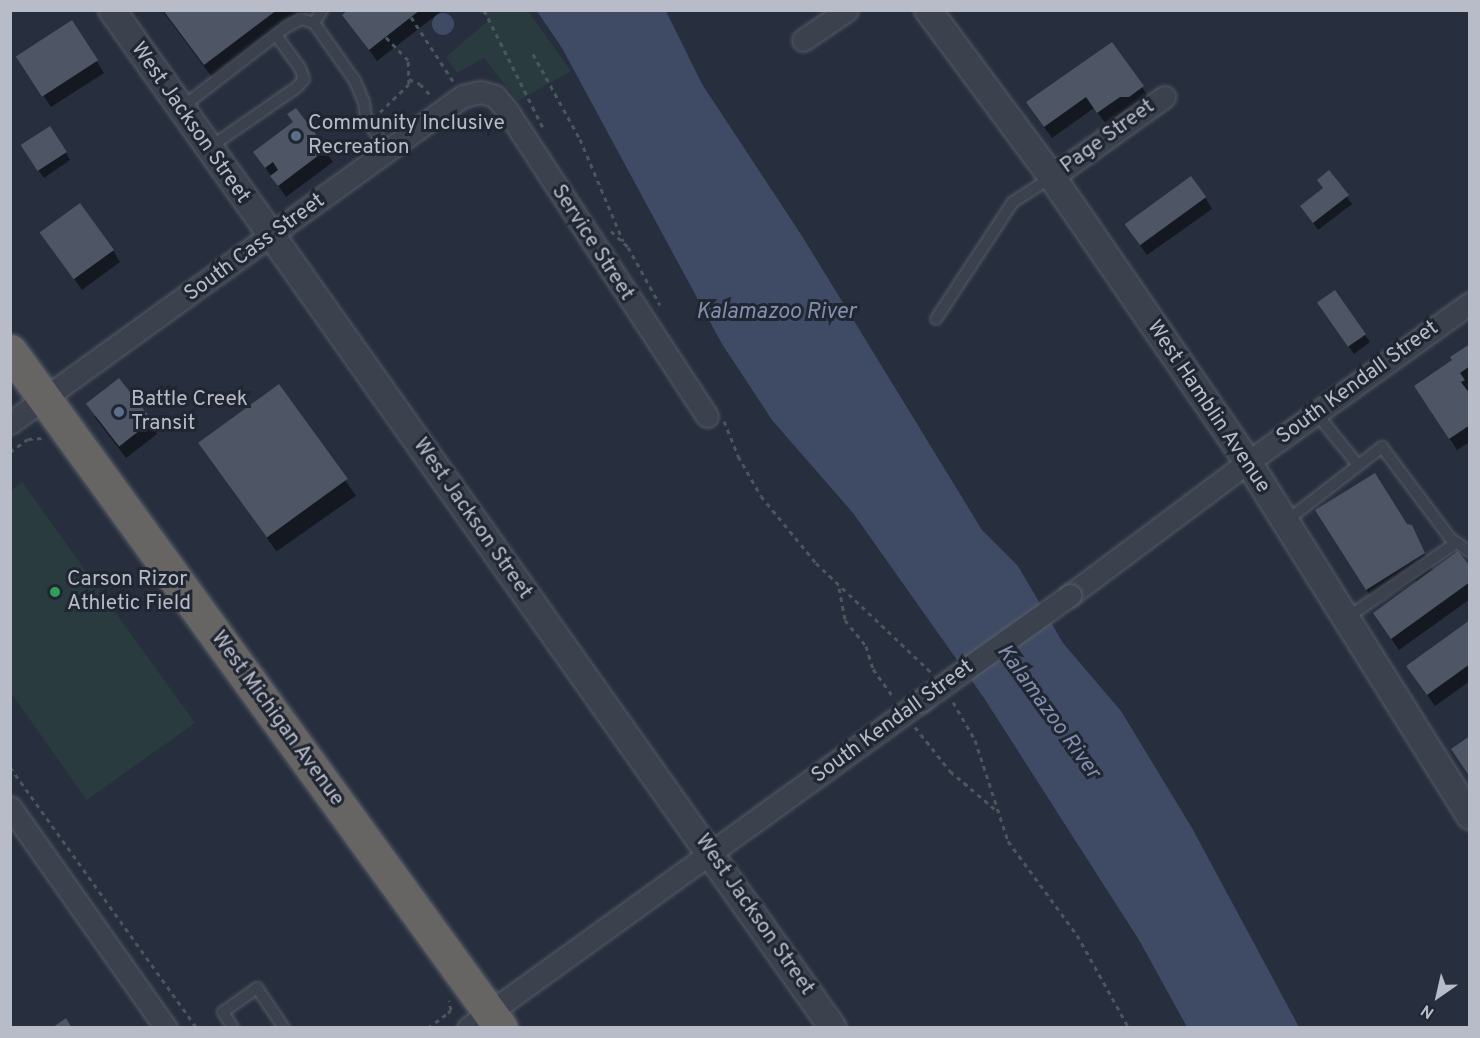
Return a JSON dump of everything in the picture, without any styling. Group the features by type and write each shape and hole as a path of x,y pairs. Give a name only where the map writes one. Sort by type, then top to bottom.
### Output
{"highway":[{"name":"West Michigan Avenue","path":"10,351 486,1022"}],"street":[{"name":"West Jackson Street","path":"111,10 833,1028"},
{"path":"803,40 847,10"},
{"name":"West Hamblin Avenue","path":"928,10 1052,177 1248,462 1470,816"},
{"name":"Service Street","path":"464,96 481,92 495,96 506,109 524,140 713,415"},
{"name":"South Cass Street","path":"10,423 271,238 464,96"},
{"name":"Page Street","path":"1052,177 1164,97"},
{"name":"South Kendall Street","path":"486,1022 711,854 1470,303"},
{"path":"10,807 166,1028"}],"lane":[{"path":"314,23 322,10"},
{"path":"180,109 276,35 301,19 314,23 355,81 364,102 366,118 388,152"},
{"path":"208,148 297,87 304,79 300,68 276,35"},
{"path":"936,319 1013,202 1052,177"},
{"path":"1316,414 1358,465"},
{"path":"1285,522 1382,447 1456,543 1470,552"},
{"path":"1345,619 1456,543"},
{"path":"233,1028 223,1012 257,988 284,1028"}],"path":[{"path":"484,10 546,133"},
{"path":"411,17 464,96"},
{"path":"375,116 395,100 409,84 408,60 386,37"},
{"path":"533,54 580,139 623,243 662,310"},
{"path":"409,79 425,88 441,113"},
{"path":"606,225 623,243"},
{"path":"713,415 761,496 809,555 932,674"},
{"path":"952,700 975,740 1008,841 1077,935 1129,1028"},
{"path":"10,767 197,1028"}],"shaded area":[{"path":"478,11 528,11 571,71 518,101 484,58 457,73 446,57 490,19"},
{"name":"Carson Rizor Athletic Field","path":"22,482 195,723 87,800 11,693 11,491"}],"water":[{"name":"Kalamazoo River","path":"537,11 666,11 702,84 802,236 982,530 1018,566 1063,643 1121,711 1192,828 1299,1027 1187,1027 1139,940 984,698 853,513 772,420 722,344 562,48"},
{"path":"443,13 453,20 454,24 447,34 443,35 433,28 432,24 439,14"}],"building":[{"path":"163,10 277,10 204,65"},
{"path":"348,10 420,10 369,50 342,15"},
{"path":"72,20 98,60 42,97 16,56"},
{"path":"1112,42 1144,86 1129,97 1120,97 1097,113 1086,97 1044,127 1026,102"},
{"name":"Community Inclusive Recreation","path":"296,108 327,149 278,186 270,176 278,170 273,162 265,168 253,152 293,122 287,114"},
{"path":"50,126 67,152 38,171 21,145"},
{"path":"1329,170 1349,195 1313,223 1300,206 1323,188 1317,180"},
{"path":"1191,176 1206,197 1140,245 1125,224"},
{"path":"80,203 114,250 74,279 40,232"},
{"path":"1335,290 1366,334 1348,347 1317,303"},
{"path":"1470,344 1470,366 1460,373 1465,380 1461,382 1470,394 1470,425 1449,439 1414,386 1452,360 1450,357"},
{"name":"Battle Creek Transit","path":"119,378 152,421 119,446 86,404"},
{"path":"279,384 348,479 267,537 198,443"},
{"path":"1375,473 1407,524 1412,525 1425,553 1366,590 1315,510"},
{"path":"1458,551 1470,566 1470,582 1391,639 1373,613"},
{"path":"1470,620 1470,664 1427,695 1406,666"},
{"path":"1470,736 1470,777 1451,749"},
{"path":"66,1018 72,1028 52,1028"}],"place":[{"name":"Community Inclusive Recreation","path":"296,136"},
{"name":"Battle Creek Transit","path":"119,412"},
{"name":"Carson Rizor Athletic Field","path":"55,592"}]}
